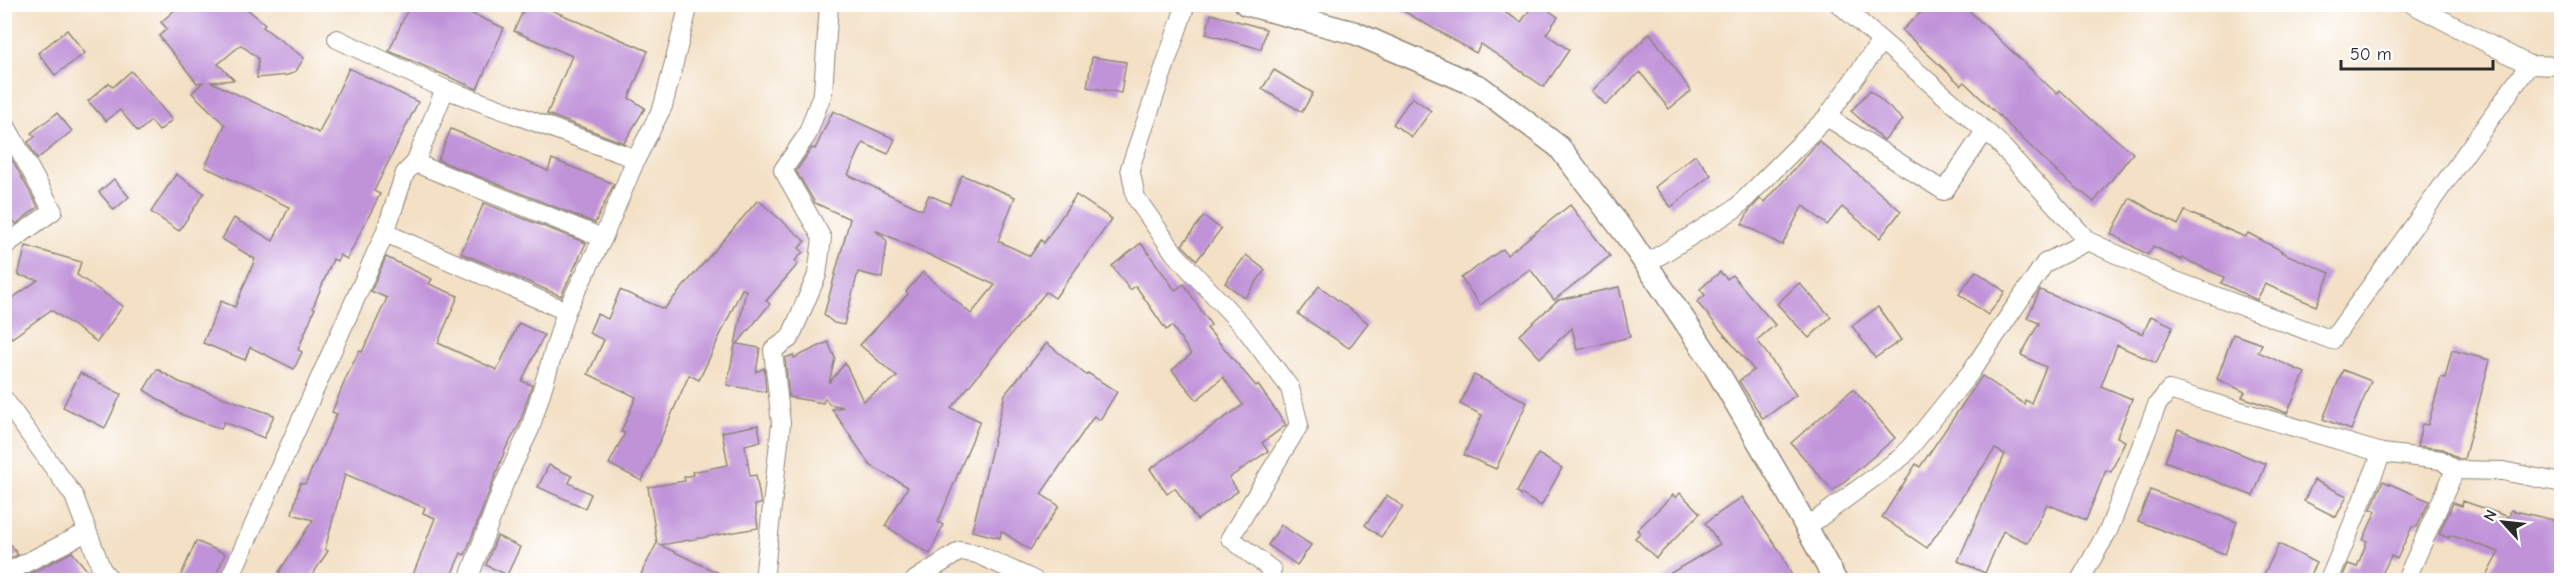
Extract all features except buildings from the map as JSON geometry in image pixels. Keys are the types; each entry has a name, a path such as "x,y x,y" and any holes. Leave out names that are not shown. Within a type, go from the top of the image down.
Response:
{"street":[{"path":"468,580 504,484 530,429 566,311 603,238 636,159 663,106 689,4"},
{"path":"764,580 781,424 773,350 790,338 817,275 822,238 783,170 807,135 824,92 829,4"},
{"path":"1186,4 1130,168 1136,198 1175,254 1244,327 1290,388 1299,425 1230,538 1272,570 1268,580"},
{"path":"1245,4 1355,33 1480,87 1559,147 1646,264 1709,357 1835,580"},
{"path":"1839,4 1985,131 2088,241 2168,278 2332,340 2529,65"},
{"path":"2412,4 2529,65 2562,66"},
{"path":"337,39 446,89 636,159"},
{"path":"1646,264 1736,208 1827,117 1881,41"},
{"path":"229,580 385,233 405,173 415,163 446,89"},
{"path":"1827,117 1944,191 1985,131"},
{"path":"4,122 53,211 4,246"},
{"path":"415,163 603,238"},
{"path":"385,233 566,311"},
{"path":"1807,527 1903,456 1970,373 2045,262 2088,241"},
{"path":"2080,580 2109,529 2157,405 2169,390 2382,453 2441,460 2455,470 2503,471 2562,483"},
{"path":"4,399 74,496 102,570 111,580"},
{"path":"2329,580 2382,453"},
{"path":"2406,580 2455,470"},
{"path":"4,574 87,532"},
{"path":"915,580 960,551 977,554 1034,580"}]}
